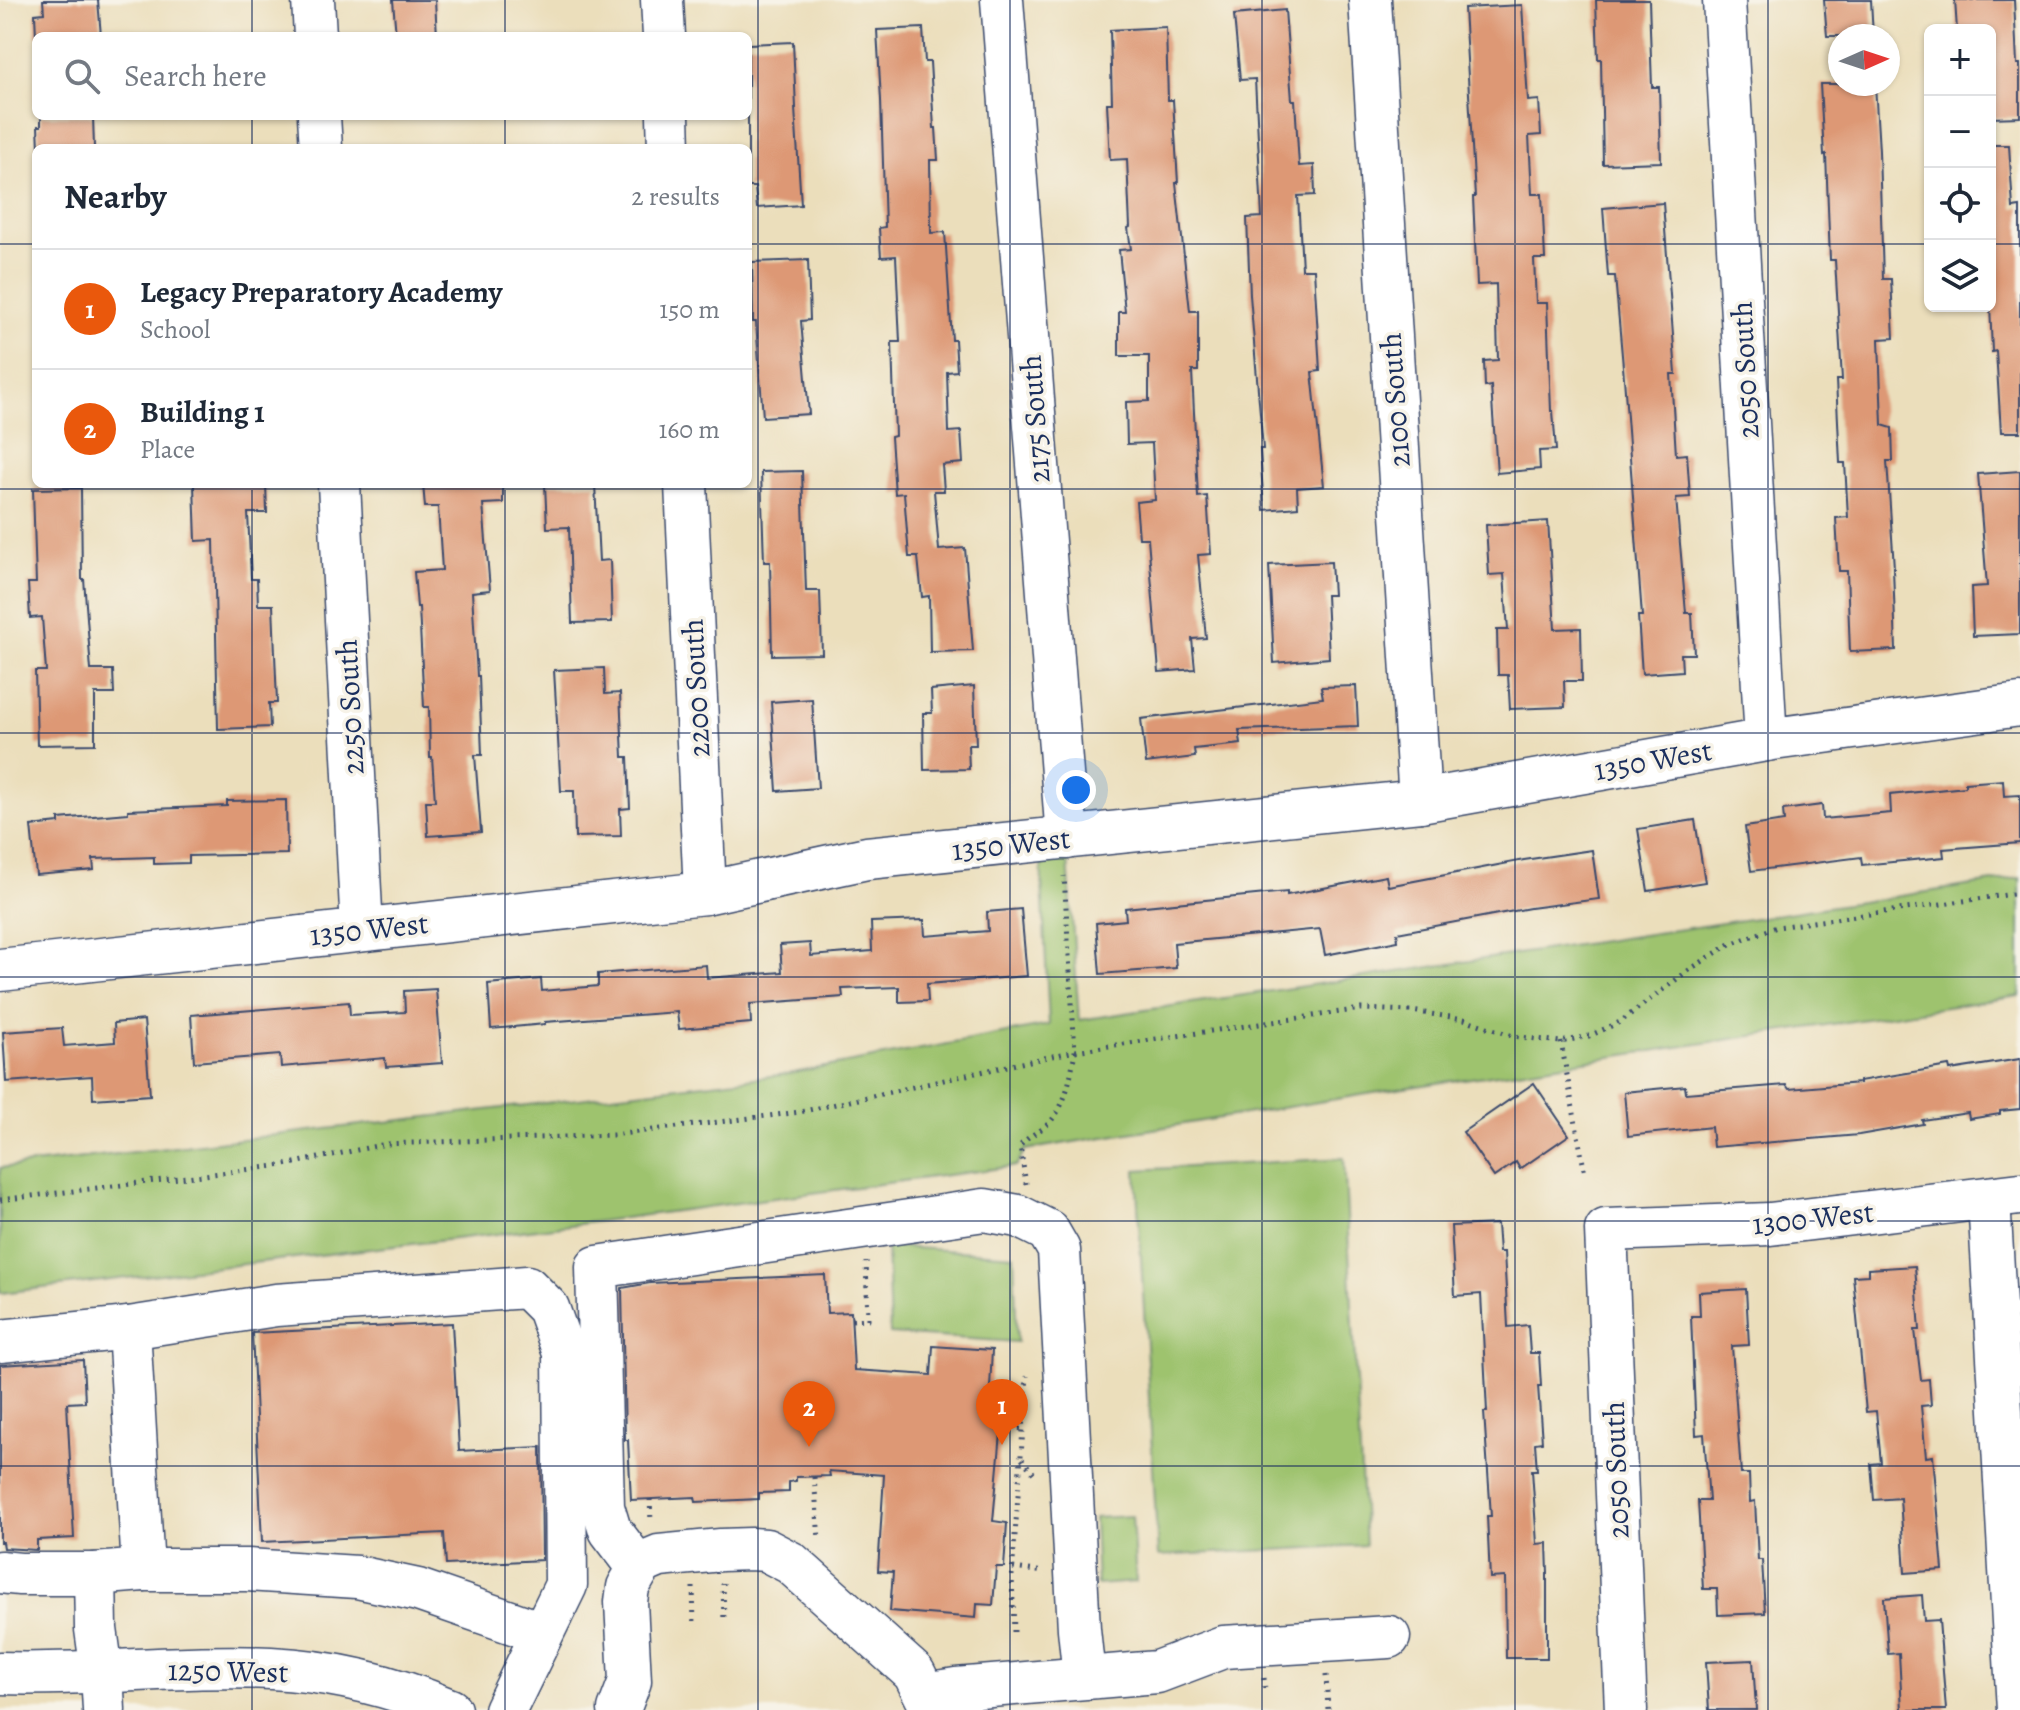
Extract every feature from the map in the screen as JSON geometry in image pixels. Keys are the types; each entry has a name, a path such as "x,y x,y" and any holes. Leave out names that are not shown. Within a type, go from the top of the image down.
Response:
{"street":[{"path":"313,0 315,32"},
{"path":"662,0 664,32"},
{"name":"2175 South","path":"1002,0 1066,857"},
{"name":"2100 South","path":"1370,0 1420,801"},
{"name":"2050 South","path":"1724,0 1766,740"},
{"path":"319,120 321,144"},
{"path":"668,120 669,144"},
{"name":"2250 South","path":"339,488 362,930"},
{"name":"2200 South","path":"686,488 705,893"},
{"name":"1350 West","path":"0,970 705,893 867,858 1066,857 1420,801 1766,740 2020,705"},
{"path":"2004,1197 2018,1710"},
{"name":"1300 West","path":"1606,1230 1770,1224 2004,1197"},
{"path":"645,1551 610,1530 603,1507 597,1267 984,1210 1018,1216 1048,1231 1059,1250 1084,1677"},
{"name":"2050 South","path":"1606,1230 1626,1710"},
{"path":"0,1341 129,1328 276,1305 527,1287 548,1308 564,1353 566,1585 505,1710"},
{"path":"129,1328 143,1570"},
{"path":"645,1551 645,1562 674,1554 766,1550 791,1563 914,1673 928,1702 956,1689 1157,1672 1223,1647 1389,1637"},
{"path":"625,1696 628,1587 645,1551"},
{"path":"0,1572 95,1574 143,1570 247,1570 357,1577 418,1590 542,1633"},
{"path":"95,1574 96,1629 103,1691"},
{"name":"1250 West","path":"0,1673 44,1674 103,1691 217,1667 273,1668 326,1674 375,1685 450,1710"}],"path":[{"path":"1027,1185 1020,1146 1059,1110 1075,1051 1066,857"},
{"path":"0,1200 285,1165 386,1144 613,1135 800,1112 1075,1051 1361,1009 1411,1011 1464,1019 1513,1036 1561,1042 1589,1036 1620,1022 1689,970 1730,944 1777,927 2020,893"},
{"path":"1561,1042 1585,1174"},
{"path":"852,1320 868,1319 866,1259"},
{"path":"1014,1632 1012,1575 1028,1374"},
{"path":"814,1477 820,1552"},
{"path":"645,1551 650,1499"},
{"path":"693,1578 694,1625"},
{"path":"723,1578 724,1623"},
{"path":"1325,1663 1328,1710"}],"green space":[{"path":"1068,859 1079,1020 2020,878 2020,996 1404,1088 1025,1150 1016,1166 571,1225 0,1293 0,1168 788,1074 1049,1025 1041,861"},
{"path":"1344,1158 1365,1545 1158,1556 1136,1170"},
{"path":"887,1246 1014,1255 1017,1342 890,1334"},
{"path":"1132,1516 1136,1582 1097,1585 1094,1518"}],"building":[{"path":"43,0 98,0 101,32 36,32 35,14 44,13"},
{"path":"393,0 435,0 437,32 396,32"},
{"path":"1596,0 1649,0 1652,87 1659,87 1661,162 1603,164 1601,59 1598,59"},
{"path":"1824,0 1871,0 1872,24 1828,24 1827,36"},
{"path":"1955,0 2014,0 2017,64 2020,64 2020,117 1996,118 1996,24 1957,24"},
{"path":"1522,5 1528,101 1539,100 1541,135 1529,136 1532,194 1542,194 1545,259 1534,259 1536,303 1547,303 1551,411 1556,450 1539,451 1540,469 1497,473 1491,386 1485,387 1484,361 1498,360 1496,284 1477,285 1464,8"},
{"path":"1285,10 1299,166 1314,165 1315,195 1298,196 1302,269 1314,269 1320,371 1312,372 1324,486 1297,488 1298,507 1264,510 1260,449 1263,449 1247,218 1262,217 1255,79 1240,80 1234,15"},
{"path":"1166,27 1168,100 1173,100 1176,183 1190,311 1198,311 1198,371 1192,371 1198,497 1207,496 1211,554 1198,555 1206,638 1192,639 1195,669 1159,672 1148,538 1139,538 1136,502 1155,500 1152,443 1127,444 1126,402 1149,401 1149,356 1119,356 1119,312 1125,312 1119,250 1131,249 1127,159 1110,160 1107,103 1112,103 1110,30"},
{"path":"923,28 925,62 930,62 938,160 930,160 931,233 945,232 957,371 947,372 949,432 961,431 963,463 942,465 944,491 934,491 939,550 965,548 973,651 930,652 929,596 922,597 918,557 909,557 904,493 895,494 891,437 895,436 892,342 900,342 896,256 881,257 879,228 885,227 877,30"},
{"path":"793,42 801,205 757,208 755,187 752,187 752,144 748,144 748,120 752,120 752,44"},
{"path":"1820,84 1828,84 1828,96 1876,96 1883,279 1891,279 1894,338 1879,339 1882,425 1892,428 1893,461 1887,461 1896,650 1850,652 1847,571 1839,571 1836,518 1848,517 1845,463 1840,463 1836,380 1842,380 1835,260 1830,260"},
{"path":"41,120 93,120 94,144 39,144 38,126 41,126"},
{"path":"1996,145 2009,145 2013,208 2020,207 2020,432 2001,432 1996,351 1992,352 1990,312 1996,312"},
{"path":"1663,203 1676,374 1671,374 1676,455 1687,454 1690,497 1676,498 1686,613 1692,613 1694,654 1681,654 1682,671 1642,674 1638,616 1642,616 1624,378 1615,276 1608,276 1603,208"},
{"path":"808,260 810,320 801,321 809,414 763,417 756,322 753,322 752,262"},
{"path":"802,471 806,591 820,591 822,654 772,655 770,562 764,562 761,472"},
{"path":"2020,471 2020,634 1973,636 1971,587 1987,586 1978,474"},
{"path":"81,488 82,579 91,670 113,670 114,694 95,694 95,744 37,745 35,671 46,671 42,617 30,618 28,583 36,583 33,489"},
{"path":"194,488 266,488 267,513 248,513 251,579 257,579 258,605 273,605 277,703 269,703 270,727 218,729 214,540 196,541"},
{"path":"423,488 503,488 503,503 483,504 490,590 472,592 482,755 475,755 481,832 428,836 426,801 435,801 429,707 424,707 419,607 414,572 442,570 438,507 425,507"},
{"path":"545,488 595,488 599,561 610,560 612,622 572,623 569,527 547,528"},
{"path":"1548,521 1555,629 1581,628 1582,681 1564,681 1565,707 1510,709 1508,675 1498,675 1497,630 1508,630 1504,574 1489,575 1486,525"},
{"path":"1331,562 1333,595 1326,595 1329,658 1274,663 1269,565"},
{"path":"604,668 605,694 620,693 623,757 628,757 630,808 620,809 621,836 575,837 574,791 561,791 554,670"},
{"path":"974,686 976,745 968,745 969,769 924,770 923,713 932,713 931,690"},
{"path":"1356,686 1358,726 1239,730 1241,744 1194,749 1195,757 1146,763 1141,719 1323,698 1321,687"},
{"path":"812,699 818,788 777,791 771,702"},
{"path":"2003,780 2004,796 2020,795 2020,843 1943,849 1944,857 1862,865 1861,857 1751,871 1745,827 1784,821 1783,810 1822,805 1823,819 1891,813 1890,795"},
{"path":"286,800 287,854 189,856 189,863 154,864 154,857 93,859 94,870 36,875 31,826 59,823 59,819 128,813 128,810 227,806 227,801"},
{"path":"1695,820 1705,882 1648,891 1638,829"},
{"path":"1592,850 1599,899 1530,908 1397,933 1398,941 1325,955 1320,929 1174,943 1176,968 1100,974 1096,923 1126,920 1125,908 1287,892 1287,895 1386,876 1388,886"},
{"path":"1021,909 1027,976 927,984 928,1001 899,1002 899,987 842,989 843,997 750,1004 751,1023 679,1029 677,1012 491,1029 488,984 541,979 542,991 598,986 598,974 706,965 707,978 782,972 780,945 810,943 811,956 872,951 871,922 924,920 925,936 988,931 987,912"},
{"path":"436,989 442,1063 386,1067 385,1058 281,1067 280,1055 194,1062 191,1015 349,1002 350,1015 405,1012 404,991"},
{"path":"144,1020 150,1095 93,1099 92,1076 6,1082 3,1032 62,1028 64,1046 115,1042 114,1023"},
{"path":"2020,1059 2020,1109 2000,1111 2000,1114 1969,1119 1968,1113 1859,1135 1713,1147 1711,1127 1628,1136 1624,1092 1685,1086 1686,1093 1786,1085 1789,1089 1859,1083 1949,1066 1950,1070"},
{"path":"1534,1083 1569,1135 1520,1169 1516,1162 1494,1177 1463,1132"},
{"path":"1497,1224 1499,1252 1504,1252 1508,1327 1528,1325 1530,1353 1539,1353 1542,1442 1535,1443 1537,1470 1532,1470 1537,1544 1547,1543 1547,1658 1506,1658 1505,1577 1490,1578 1487,1516 1491,1516 1481,1294 1455,1296 1451,1226"},
{"path":"1915,1266 1920,1330 1915,1330 1921,1380 1929,1379 1931,1405 1921,1406 1926,1457 1933,1456 1943,1570 1905,1573 1900,1498 1874,1500 1871,1464 1881,1463 1876,1411 1866,1412 1853,1276 1868,1275 1868,1269"},
{"path":"825,1275 827,1313 851,1312 854,1370 931,1375 933,1346 992,1350 990,1388 1005,1389 993,1521 1007,1523 1004,1567 996,1567 993,1605 977,1604 976,1618 890,1611 893,1572 878,1571 884,1475 829,1471 830,1476 796,1477 796,1481 789,1482 789,1492 759,1493 759,1499 696,1502 695,1497 631,1500 628,1440 625,1440 622,1288 650,1283"},
{"path":"1746,1289 1749,1345 1732,1346 1741,1474 1749,1474 1750,1502 1755,1501 1765,1613 1718,1615 1717,1589 1703,1589 1698,1501 1709,1501 1704,1434 1696,1435 1691,1316 1700,1316 1699,1292"},
{"path":"452,1323 459,1451 541,1447 542,1560 446,1565 444,1533 262,1542 252,1333"},
{"path":"83,1360 85,1402 67,1403 74,1538 37,1540 37,1550 3,1548 0,1542 0,1365"},
{"path":"1922,1595 1924,1621 1939,1620 1946,1710 1902,1710 1899,1653 1888,1654 1884,1598"},
{"path":"1753,1660 1756,1710 1709,1710 1706,1662"}],"place":[{"name":"Legacy Preparatory Academy","path":"1002,1445"},
{"name":"Building 1","path":"809,1447"}]}
